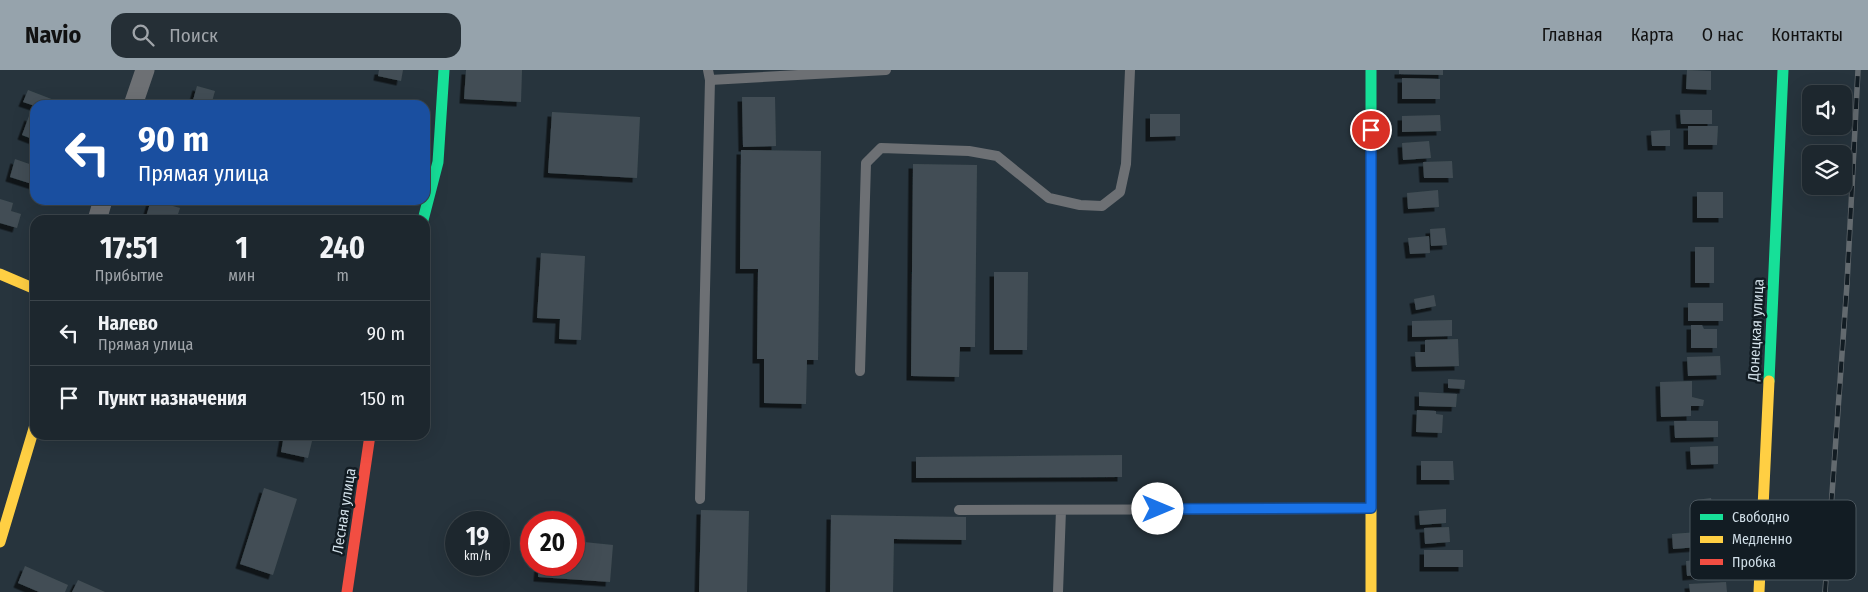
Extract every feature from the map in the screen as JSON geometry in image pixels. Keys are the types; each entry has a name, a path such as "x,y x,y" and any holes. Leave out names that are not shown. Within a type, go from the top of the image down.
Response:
{"street":[{"path":"135,100 145,70"},
{"path":"430,193 438,162 444,70"},
{"path":"1371,70 1371,592"},
{"name":"Донецкая улица","path":"1763,500 1783,70"},
{"path":"0,274 30,287"},
{"path":"0,542 31,440"},
{"name":"Лесная улица","path":"346,592 369,440"}],"lane":[{"path":"700,499 709,75 886,70"},
{"path":"860,371 866,163 881,148 969,151 997,156 1049,198 1080,205 1102,206 1120,192 1126,164 1130,70"},
{"path":"959,510 1371,508"},
{"path":"1058,592 1061,510"}],"building":[{"path":"379,70 403,70 401,81 378,76"},
{"path":"466,70 522,70 521,102 464,99"},
{"path":"1399,70 1443,70 1443,75 1399,74"},
{"path":"1687,70 1711,71 1711,90 1686,89"},
{"path":"1402,78 1440,79 1440,99 1402,99"},
{"path":"197,86 215,91 212,100 193,100"},
{"path":"28,90 54,100 30,100 30,104 23,102"},
{"path":"742,97 775,97 776,146 743,147"},
{"path":"1680,110 1712,110 1712,124 1681,124"},
{"path":"552,112 640,117 637,178 548,173"},
{"path":"1150,114 1180,114 1180,136 1150,137"},
{"path":"1440,115 1441,131 1402,132 1402,116"},
{"path":"29,116 30,138 22,135"},
{"path":"1688,126 1718,126 1717,145 1688,145"},
{"path":"1670,130 1670,146 1652,146 1651,131"},
{"path":"1429,141 1431,158 1403,160 1402,143"},
{"path":"741,150 821,151 818,360 807,360 806,404 764,403 764,359 757,359 758,269 740,269"},
{"path":"15,159 30,164 30,183 10,177"},
{"path":"1452,161 1453,178 1424,178 1423,162"},
{"path":"913,164 977,165 975,347 960,347 959,377 911,376"},
{"path":"1438,190 1439,207 1408,209 1407,193"},
{"path":"1697,192 1723,192 1723,218 1697,218"},
{"path":"0,199 13,203 11,211 21,214 17,228 0,223"},
{"path":"150,205 169,205 180,208 178,215 146,215"},
{"path":"1445,228 1447,245 1431,246 1430,229"},
{"path":"1429,236 1430,253 1410,254 1408,238"},
{"path":"1695,247 1714,247 1714,283 1695,283"},
{"path":"541,253 585,256 581,340 559,339 560,319 537,318"},
{"path":"994,272 1028,272 1027,350 994,350"},
{"path":"1434,295 1436,306 1416,310 1414,299"},
{"path":"1688,303 1723,303 1723,321 1688,321"},
{"path":"1452,320 1452,336 1412,337 1412,321"},
{"path":"1691,325 1702,325 1704,329 1717,329 1717,348 1691,348"},
{"path":"1458,339 1459,366 1416,367 1415,352 1425,352 1425,340"},
{"path":"1720,356 1721,375 1688,376 1687,357"},
{"path":"1448,379 1465,380 1464,389 1448,388"},
{"path":"1692,381 1692,397 1704,400 1703,406 1691,406 1691,416 1661,417 1660,382"},
{"path":"1419,392 1457,394 1456,407 1419,406"},
{"path":"1417,410 1436,411 1436,414 1443,415 1442,433 1416,432"},
{"path":"1674,421 1718,421 1718,437 1675,438"},
{"path":"283,440 312,441 308,458 281,452"},
{"path":"1718,446 1718,464 1691,465 1690,447"},
{"path":"1122,455 1122,477 916,478 916,457"},
{"path":"1421,461 1453,461 1454,480 1421,480"},
{"path":"264,488 297,499 273,575 240,564"},
{"path":"1446,509 1446,523 1420,525 1419,511"},
{"path":"701,510 749,511 747,592 699,592"},
{"path":"831,515 966,517 966,540 894,539 893,592 830,592"},
{"path":"1449,527 1450,542 1425,544 1424,528"},
{"path":"1690,533 1690,548 1673,549 1672,534"},
{"path":"585,542 613,545 610,582 538,577 585,576"},
{"path":"1424,550 1463,550 1463,567 1424,567"},
{"path":"1686,561 1690,561 1690,576 1687,576"},
{"path":"25,566 68,585 65,592 39,592 18,583"},
{"path":"78,580 105,592 72,592"},
{"path":"1726,582 1727,592 1690,592 1689,584"}],"railway":[{"path":"1832,500 1847,284 1858,70"},
{"path":"1825,592 1826,580"}],"traffic: fast":[{"path":"430,193 438,162 444,70"},
{"path":"1371,70 1371,342"},
{"path":"1769,381 1783,70"},
{"path":"424,215 427,205"}],"traffic: slow":[{"path":"0,274 30,287"},
{"path":"1371,342 1371,592"},
{"path":"1763,500 1769,381"},
{"path":"0,542 31,440"},
{"path":"1759,592 1760,580"}],"traffic: jam":[{"path":"347,592 369,440"}],"route":[{"path":"1158,509 1371,508 1371,130"}]}
